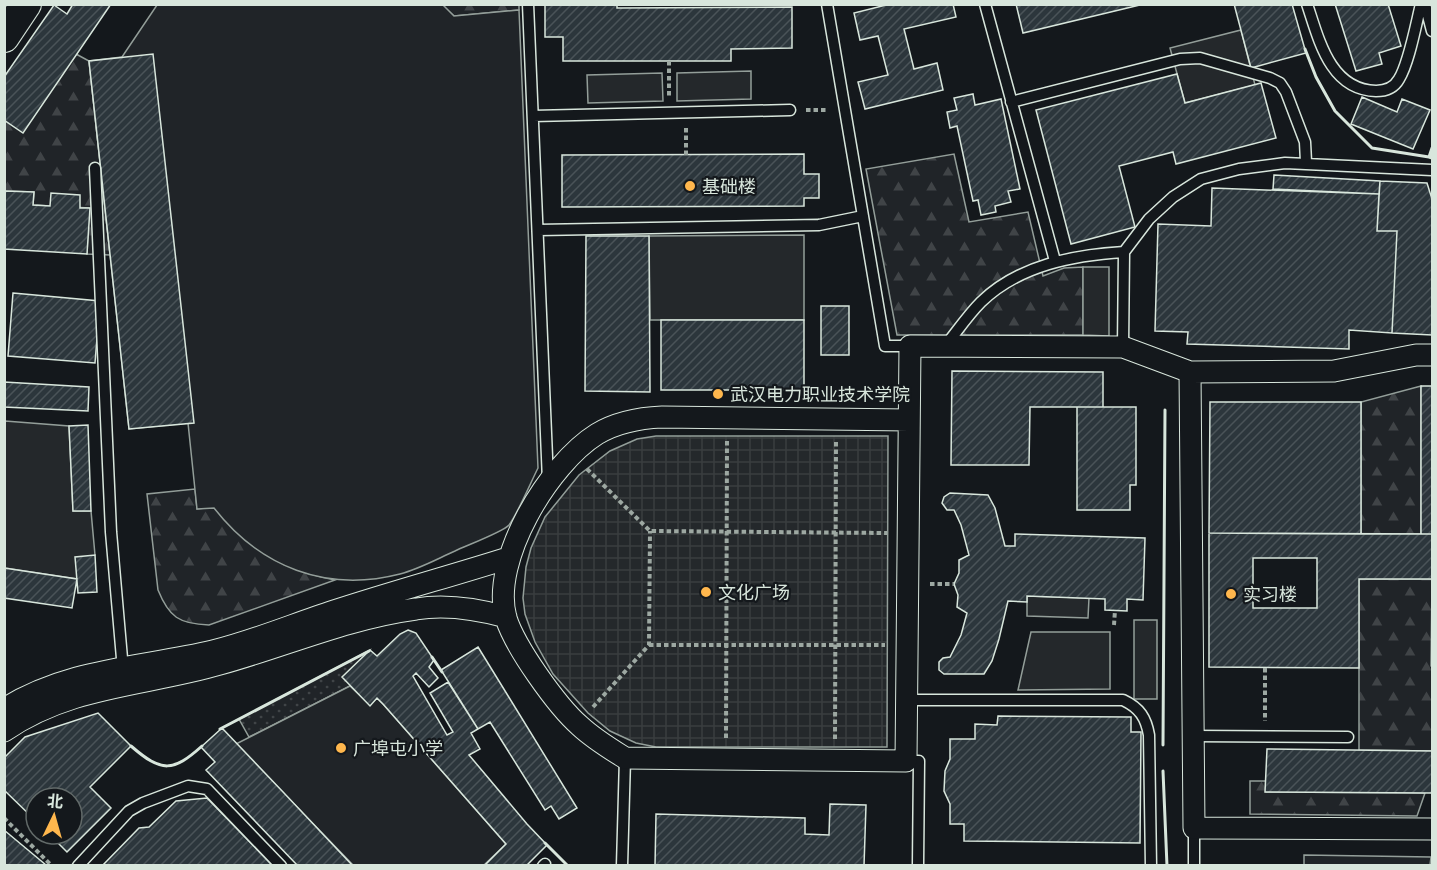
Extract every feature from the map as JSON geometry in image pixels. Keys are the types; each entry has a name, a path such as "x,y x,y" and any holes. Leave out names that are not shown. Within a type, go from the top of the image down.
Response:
{"street":[{"path":"4,37 26,4"},
{"path":"909,420 662,417 625,422 596,434 573,453 548,482 508,558 505,574 506,617 514,636 536,671 578,725 598,742 624,758 906,761 910,346 1123,347 1190,372 1334,371 1416,355 1432,355"},
{"path":"1190,372 1194,828 1432,829"},
{"path":"4,730 42,708 123,675 215,651 338,610 508,558"},
{"path":"4,709 31,693 68,679 219,664 354,621 417,608 478,610 506,617"}],"lane":[{"path":"528,4 548,482"},
{"path":"827,4 885,346 910,346"},
{"path":"985,4 1054,261"},
{"path":"1307,4 1326,57 1336,72 1352,86 1376,91 1386,90 1399,80 1423,4"},
{"path":"1423,4 1432,31"},
{"path":"1011,102 1180,59 1200,58 1280,83 1286,92 1305,142 1306,162"},
{"path":"533,116 790,110"},
{"path":"1123,347 1124,252 1161,207 1186,187 1202,179 1262,165 1306,162 1432,170"},
{"path":"95,168 111,532 123,675"},
{"path":"538,230 819,225 863,216"},
{"path":"946,345 990,294 1012,279 1054,261 1124,252"},
{"path":"907,700 1123,700 1136,707 1144,717 1149,735 1151,866"},
{"path":"1193,736 1348,736"},
{"path":"622,866 624,758"},
{"path":"906,761 919,761 918,866"},
{"path":"78,866 129,811 143,803 188,786 207,789 281,866"},
{"path":"1194,828 1194,866"}],"path":[{"path":"669,61 669,113"},
{"path":"790,110 845,109"},
{"path":"686,112 686,154"},
{"path":"726,759 727,417"},
{"path":"835,419 835,760"},
{"path":"573,453 650,531 908,533"},
{"path":"578,725 649,645 650,531"},
{"path":"1114,625 1115,610"},
{"path":"649,645 908,645"},
{"path":"1264,668 1266,736"},
{"path":"4,818 52,866"}],"green space":[{"path":"442,4 454,16 519,10 538,468 513,520 499,531 421,567 400,574 373,579 346,580 321,577 296,570 252,546 232,529 214,508 197,509 188,423 129,429 89,61 122,57 157,5"},
{"path":"442,5 519,5 519,10 454,16"},
{"path":"76,54 89,61 110,255 87,254 89,208 33,205 34,192 5,191 5,120"},
{"path":"954,154 969,222 1028,212 1043,276 1064,268 1083,267 1083,335 897,335 866,169"},
{"path":"1421,386 1421,534 1361,534 1361,402"},
{"path":"195,489 197,509 214,507 239,534 267,555 299,570 335,580 209,625 190,623 176,617 166,607 158,590 147,494"},
{"path":"1359,579 1432,579 1432,751 1359,750"},
{"path":"370,650 350,686 249,737 239,719"},
{"path":"350,686 370,705 377,698 383,704 506,844 484,865 353,865 236,744"},
{"path":"1250,781 1266,781 1266,792 1425,793 1417,816 1250,814"},
{"path":"1304,855 1431,857 1430,865 1304,865"}],"shaded area":[{"path":"1241,30 1255,85 1185,103 1170,48"},
{"path":"751,71 751,99 677,101 677,73"},
{"path":"662,73 663,101 588,103 587,75"},
{"path":"804,235 804,320 650,320 649,236"},
{"path":"1083,267 1109,267 1109,336 1083,335"},
{"path":"5,421 69,426 73,511 91,511 95,555 77,579 5,568"},
{"name":"文化广场","path":"656,436 888,436 887,747 656,747 636,743 610,731 588,713 553,674 535,642 525,614 523,598 526,567 531,548 545,517 579,475 610,451 637,439"},
{"path":"1027,596 1089,598 1088,618 1027,616"},
{"path":"1134,620 1157,620 1157,699 1134,699"},
{"path":"1031,632 1110,632 1110,689 1018,690"}],"building":[{"path":"73,4 111,4 23,133 4,120 4,77 54,5 67,14"},
{"path":"545,4 617,4 617,8 792,7 792,48 731,49 731,61 563,61 563,37 545,37"},
{"path":"890,4 953,4 956,17 904,29 914,69 937,63 943,90 865,109 858,82 888,75 878,36 860,40 854,13"},
{"path":"1016,4 1144,4 1023,33"},
{"path":"1234,4 1292,4 1306,53 1251,68"},
{"path":"1335,4 1388,4 1401,46 1379,53 1382,64 1356,71"},
{"path":"153,54 194,423 129,429 89,61"},
{"path":"1177,74 1185,103 1261,83 1276,138 1176,164 1173,152 1119,166 1135,227 1071,244 1036,110"},
{"path":"973,94 975,105 1001,99 1020,189 1008,191 1011,202 995,206 996,212 981,215 978,200 973,201 957,126 950,128 947,112 957,110 954,98"},
{"path":"1362,97 1397,112 1402,99 1430,110 1413,149 1351,124"},
{"name":"基础楼","path":"804,154 804,174 819,174 819,198 804,198 804,206 562,207 562,155"},
{"path":"1274,175 1380,181 1379,194 1273,189"},
{"path":"1380,181 1427,183 1432,199 1432,335 1392,333 1397,231 1377,231"},
{"path":"1212,188 1379,194 1377,231 1397,231 1392,333 1349,330 1349,349 1187,344 1188,332 1155,331 1158,224 1211,226"},
{"path":"5,191 34,192 33,205 50,206 51,193 80,195 80,208 90,208 87,254 4,249"},
{"path":"586,236 649,236 650,392 585,391"},
{"path":"13,293 100,301 95,363 8,356"},
{"path":"821,306 849,306 849,355 821,355"},
{"path":"661,320 804,320 804,390 661,390"},
{"path":"952,371 1103,372 1103,407 1030,407 1029,465 951,465"},
{"path":"4,382 89,387 88,411 4,407"},
{"path":"1421,386 1432,386 1432,534 1421,534"},
{"path":"1210,402 1361,402 1361,534 1209,533"},
{"path":"1077,407 1136,407 1136,485 1130,485 1130,510 1077,510"},
{"path":"88,425 91,511 73,511 69,426"},
{"path":"950,493 988,495 995,508 1005,546 1015,546 1015,534 1145,538 1143,600 1127,599 1127,611 1105,610 1105,599 1027,596 1027,602 1008,601 992,661 984,674 944,674 939,670 939,662 943,658 950,657 961,635 967,613 957,607 958,595 954,584 959,573 959,560 969,555 961,525 954,510 947,510 942,503 944,497"},
{"name":"实习楼","path":"1209,533 1432,534 1432,579 1359,579 1359,668 1209,667","holes":["1253,558 1317,558 1317,608 1253,608"]},
{"path":"95,555 97,592 78,593 75,557"},
{"path":"4,568 77,579 72,608 4,598"},
{"path":"408,630 416,633 434,660 429,667 438,678 429,687 416,673 413,676 447,735 453,732 430,693 448,682 478,729 471,733 480,749 469,755 547,845 526,866 484,866 506,844 383,704 377,698 370,706 342,677 370,650 377,656 400,634"},
{"path":"478,647 577,808 559,819 551,806 545,810 490,722 478,729 441,670"},
{"path":"98,713 131,746 90,787 111,808 84,835 84,786 24,786 24,809 4,790 4,758 25,737"},
{"path":"998,716 1131,717 1131,732 1141,732 1140,843 964,841 964,824 950,824 950,804 944,791 945,771 950,759 950,739 975,739 975,724 997,725"},
{"path":"222,728 353,866 298,866 206,770 215,762 201,747"},
{"path":"1267,749 1432,751 1432,793 1265,792"},
{"path":"207,798 273,866 102,866 139,828 149,827 176,801"},
{"path":"830,804 866,805 864,866 655,866 656,814 805,818 805,834 829,835"},
{"path":"4,830 46,865 4,866"},
{"path":"61,846 73,846 67,852"}],"wall":[{"path":"1305,49 1316,77 1335,111 1372,148 1429,157"},
{"path":"1432,148 1429,157 1432,158"},
{"path":"1163,745 1165,410"},
{"path":"220,729 369,651"},
{"path":"432,657 442,672"},
{"path":"131,746 151,761 167,766 183,761 202,746"},
{"path":"1163,771 1167,866"},
{"path":"545,843 568,866"}],"place":[{"name":"基础楼","path":"690,186"},
{"name":"武汉电力职业技术学院","path":"718,394"},
{"name":"文化广场","path":"706,592"},
{"name":"实习楼","path":"1231,594"},
{"name":"广埠屯小学","path":"341,748"}]}
